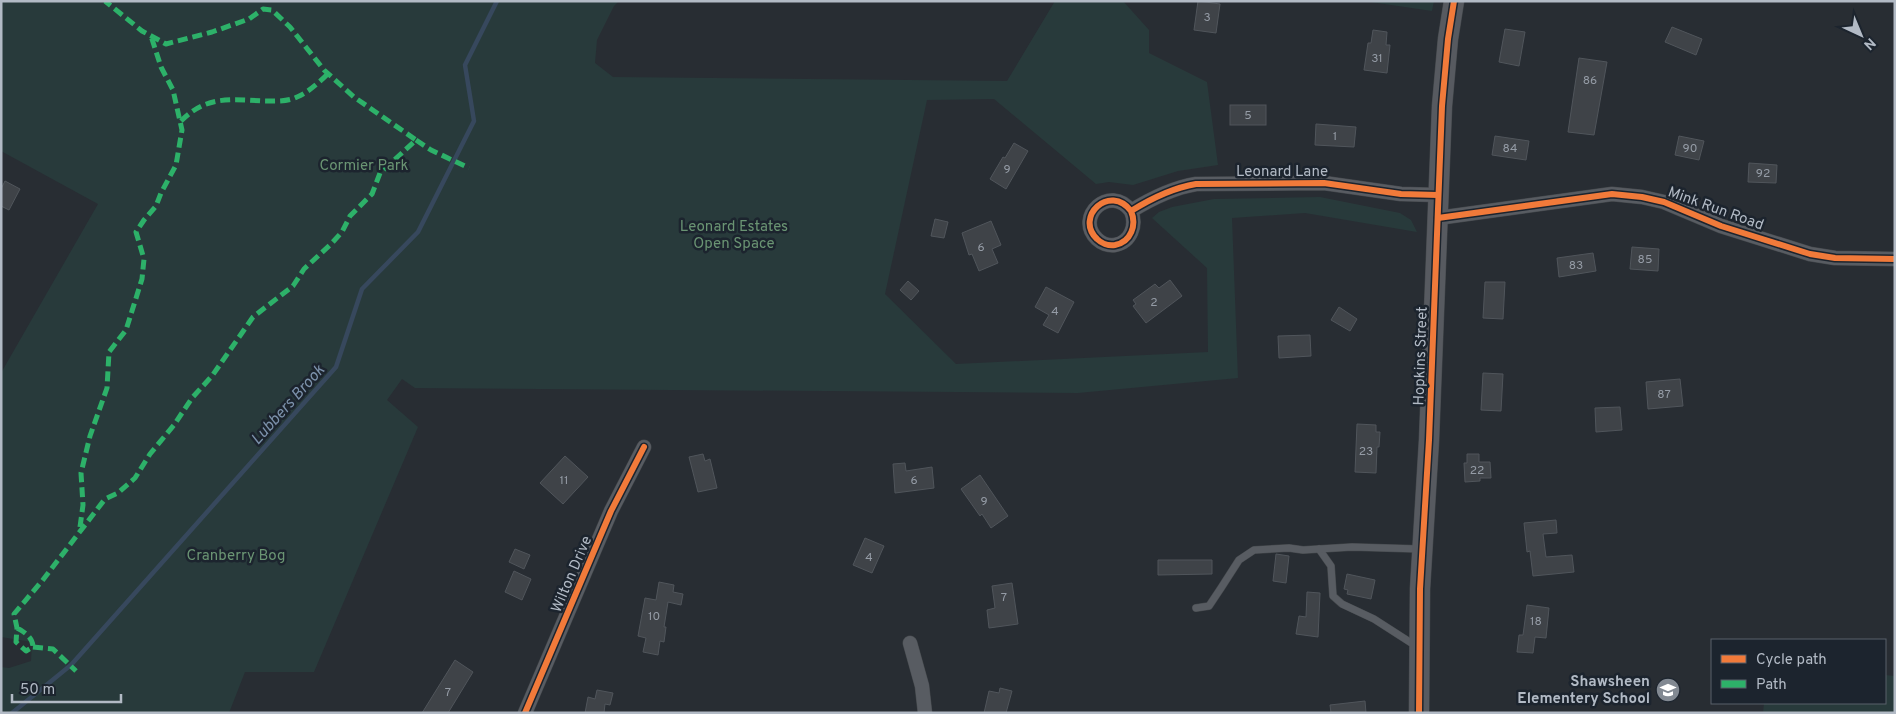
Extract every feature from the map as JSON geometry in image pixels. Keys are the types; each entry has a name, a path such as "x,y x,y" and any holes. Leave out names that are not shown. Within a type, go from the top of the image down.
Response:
{"street":[{"name":"Hopkins Street","path":"1419,713 1419,648 1438,195 1444,76 1454,1"},
{"name":"Leonard Lane","path":"1131,211 1170,190 1189,185 1211,183 1324,183 1401,194 1438,195"},
{"name":"Mink Run Road","path":"1438,218 1612,194 1627,195 1664,202 1721,226 1810,254 1835,258 1895,259"},
{"name":"Wilton Drive","path":"525,713 611,511 644,447"},
{"path":"910,643 922,686 925,713"}],"lane":[{"path":"1196,608 1209,606 1238,560 1254,550 1352,547 1423,549"},
{"path":"1319,549 1331,566 1334,596 1342,604 1374,619 1419,648"}],"green space":[{"path":"1,1 619,1 614,6 597,40 595,63 613,77 1007,81 1055,1 1123,1 1149,30 1149,53 1207,82 1218,165 1178,171 1133,185 1109,182 1096,184 994,99 927,100 885,294 956,364 1208,352 1207,268 1152,218 1159,212 1172,207 1214,199 1320,197 1400,213 1411,220 1417,232 1305,213 1232,218 1238,378 1078,393 415,388 402,379 387,400 418,427 314,672 245,672 229,713 1,713 1,667 9,668 31,661 32,642 1,637 1,373 98,204 1,151"},
{"path":"1364,1 1434,1 1432,11"},
{"path":"1886,675 1895,676 1895,713 1763,713 1764,704 1886,704"}],"building":[{"path":"1198,1 1220,4 1216,33 1194,30"},
{"path":"1672,27 1702,39 1696,55 1665,42"},
{"path":"1505,29 1525,32 1519,66 1499,62"},
{"path":"1373,30 1387,32 1386,45 1390,45 1387,73 1364,70 1368,43 1371,43"},
{"path":"1579,58 1607,62 1594,135 1568,132"},
{"path":"1230,105 1266,105 1266,125 1230,125"},
{"path":"1316,124 1356,127 1354,147 1315,145"},
{"path":"1495,136 1529,141 1526,160 1492,155"},
{"path":"1679,136 1704,141 1699,160 1675,155"},
{"path":"1014,143 1028,151 1006,189 990,179"},
{"path":"1749,163 1777,165 1776,183 1748,182"},
{"path":"5,181 20,189 9,210 1,206 1,189"},
{"path":"935,219 948,222 944,238 931,236"},
{"path":"991,221 1001,245 992,249 998,263 979,271 972,254 969,255 962,233"},
{"path":"1632,247 1659,249 1658,271 1630,269"},
{"path":"1593,253 1596,271 1559,277 1557,258"},
{"path":"1170,280 1182,296 1146,323 1133,306 1136,304 1133,300 1155,284 1159,288"},
{"path":"908,281 919,291 911,300 900,290"},
{"path":"1485,282 1505,282 1503,319 1483,318"},
{"path":"1046,287 1074,302 1058,333 1043,325 1049,315 1035,307"},
{"path":"1339,307 1357,319 1350,331 1331,320"},
{"path":"1310,335 1311,356 1279,358 1278,336"},
{"path":"1483,373 1503,374 1501,411 1481,410"},
{"path":"1680,379 1683,406 1648,409 1646,382"},
{"path":"1620,407 1622,430 1596,432 1595,408"},
{"path":"1357,424 1376,425 1376,432 1380,432 1379,447 1377,447 1376,473 1355,472"},
{"path":"703,454 705,461 710,459 717,488 698,492 689,457"},
{"path":"1467,454 1479,454 1479,462 1490,462 1491,478 1480,478 1480,481 1465,482 1464,463 1467,463"},
{"path":"565,456 588,477 563,504 540,483"},
{"path":"905,463 906,471 932,467 934,488 895,493 893,464"},
{"path":"980,475 1008,516 991,528 961,489"},
{"path":"1556,520 1557,533 1543,534 1546,557 1572,555 1574,572 1533,576 1530,551 1527,552 1524,523"},
{"path":"865,538 884,546 872,573 853,565"},
{"path":"515,549 530,555 524,569 509,562"},
{"path":"1276,554 1289,556 1286,583 1273,581"},
{"path":"1158,560 1212,560 1212,574 1158,575"},
{"path":"514,571 531,579 522,600 505,592"},
{"path":"1347,574 1375,580 1371,599 1347,594 1348,590 1344,589"},
{"path":"659,582 674,585 673,592 683,594 681,605 668,602 664,642 660,641 658,655 643,652 646,638 638,636 645,598 656,600"},
{"path":"1012,583 1018,624 989,628 987,610 995,608 992,586"},
{"path":"1307,592 1320,593 1318,637 1296,634 1299,616 1306,617"},
{"path":"1527,605 1549,608 1546,638 1535,637 1533,653 1517,652 1519,635 1523,635"},
{"path":"455,660 473,672 448,713 422,713"},
{"path":"1000,688 1012,691 1006,713 984,713 989,691 999,693"},
{"path":"597,690 613,693 610,705 605,704 604,713 585,713 588,697 595,699"},
{"path":"1365,701 1366,713 1331,713 1330,705"}],"waterway":[{"name":"Lubbers Brook","path":"12,713 71,665 336,367 362,289 418,232 474,121 465,65 497,1"}],"marked path":[{"path":"17,628 28,636 32,641 33,647 26,651 16,642 17,628 14,614 105,499 118,493 135,478 150,454 174,425 192,398 212,376 253,317 293,286 304,269 342,232 350,216 372,194 380,173 416,140 354,97 324,70 290,27 272,10 263,9 249,19 212,32 166,44 142,31 105,1"},
{"path":"80,527 83,505 81,473 90,436 107,388 109,352 126,330 142,279 144,259 136,232 156,206 176,165 182,130 173,90 161,67 151,36"},
{"path":"181,121 200,107 219,101 276,101 293,99 310,90 328,74"},
{"path":"416,140 431,150 469,168"},
{"path":"33,647 53,649 76,671"}],"cycle path":[{"path":"1419,713 1420,589 1429,440 1442,106 1448,39 1454,1"},
{"path":"1131,211 1123,203 1114,200 1105,202 1092,213 1090,221 1091,230 1097,239 1107,245 1121,243 1129,237 1133,227 1131,211 1162,194 1196,184 1324,183 1401,194 1438,195"},
{"path":"1438,218 1612,194 1642,197 1664,202 1721,226 1810,254 1835,258 1895,259"},
{"path":"525,713 611,511 644,447"}],"place":[{"name":"Shawsheen Elementery School","path":"1668,690"}],"park label":[{"name":"Cormier Park","path":"364,165"},
{"name":"Leonard Estates Open Space","path":"734,234"},
{"name":"Cranberry Bog","path":"236,555"}]}
